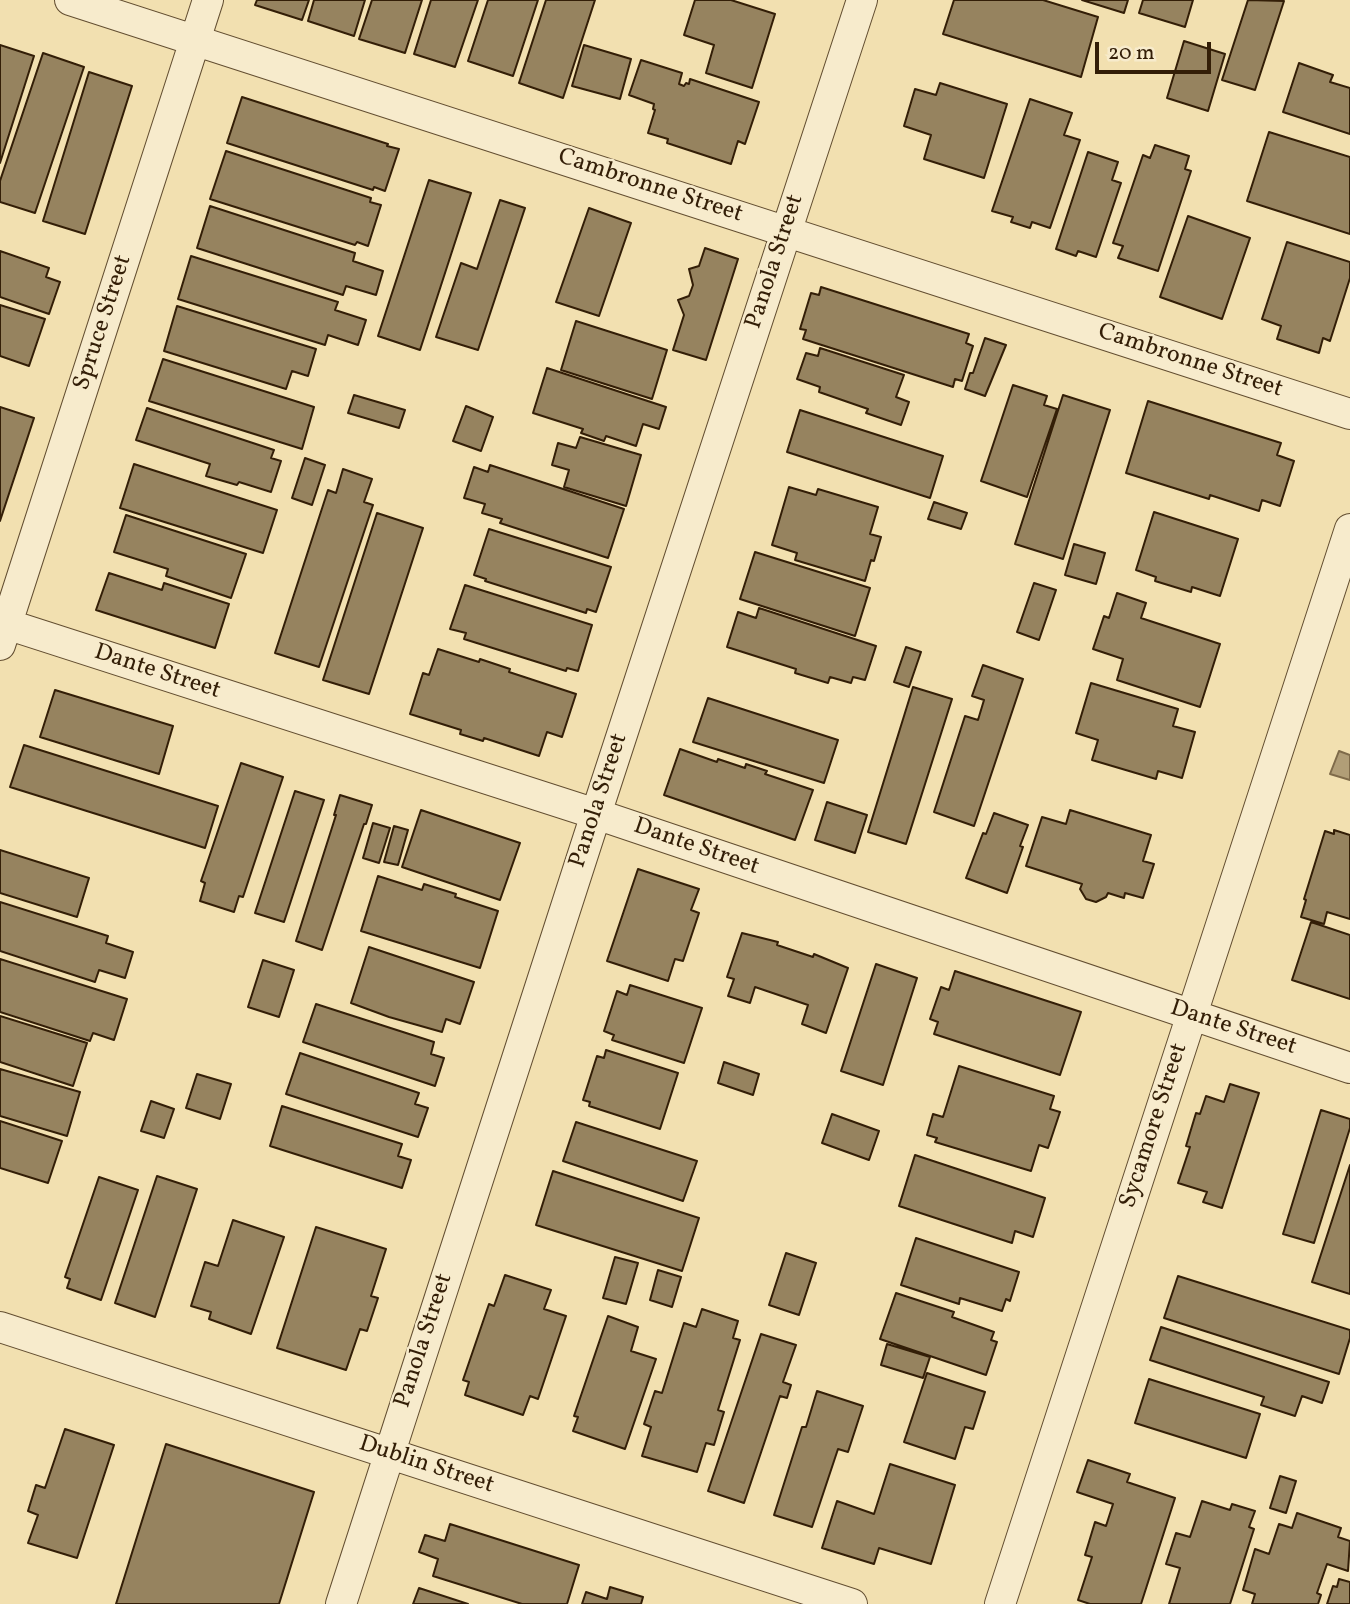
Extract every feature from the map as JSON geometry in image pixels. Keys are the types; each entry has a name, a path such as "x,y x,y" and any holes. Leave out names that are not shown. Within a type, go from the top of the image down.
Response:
{"street":[{"name":"Cambronne Street","path":"70,0 1350,414"},
{"name":"Spruce Street","path":"2,631 208,0"},
{"name":"Panola Street","path":"341,1604 862,0"},
{"name":"Sycamore Street","path":"1000,1604 1350,529"},
{"name":"Dante Street","path":"2,631 596,814 1350,1068"},
{"name":"Dublin Street","path":"0,1327 852,1604"}],"shaded area":[{"path":"1339,751 1350,755 1350,780 1330,774"}],"building":[{"path":"257,0 309,0 302,20 255,5"},
{"path":"314,0 365,0 354,36 308,21"},
{"path":"372,0 422,0 405,53 359,39"},
{"path":"431,0 478,0 455,67 414,54"},
{"path":"488,0 538,0 513,76 468,61"},
{"path":"546,0 595,0 563,98 519,83"},
{"path":"695,0 731,0 775,14 752,88 706,73 714,45 684,35"},
{"path":"954,0 1043,0 1098,17 1081,77 943,34"},
{"path":"1082,0 1128,0 1124,13"},
{"path":"1143,0 1193,0 1185,27 1139,13"},
{"path":"1248,0 1284,1 1255,90 1222,80"},
{"path":"1184,41 1225,54 1208,111 1167,98"},
{"path":"0,45 34,56 0,163"},
{"path":"584,45 631,59 620,99 572,86"},
{"path":"43,53 84,67 35,213 0,202 0,181"},
{"path":"641,60 682,73 679,84 684,86 689,84 690,79 759,102 745,144 738,141 731,164 667,143 668,139 648,133 655,110 654,104 629,95"},
{"path":"1299,63 1333,75 1330,82 1350,88 1350,134 1283,112"},
{"path":"89,72 132,86 85,234 43,221"},
{"path":"940,83 1007,104 984,178 924,159 931,135 904,126 915,89 936,95"},
{"path":"242,97 399,149 385,191 374,187 373,190 227,143"},
{"path":"1030,99 1072,113 1064,135 1080,140 1050,228 1032,222 1030,228 1011,222 1013,217 992,211"},
{"path":"1269,132 1350,157 1350,234 1247,201"},
{"path":"1155,145 1189,156 1185,169 1191,171 1158,271 1118,258 1123,246 1113,243 1143,155 1150,158"},
{"path":"226,151 371,198 370,202 381,205 368,246 357,242 355,245 210,199"},
{"path":"1088,152 1118,162 1112,180 1121,183 1096,257 1078,251 1076,256 1056,249"},
{"path":"429,180 471,193 420,350 378,336"},
{"path":"500,200 525,208 478,350 436,337 461,263 477,269"},
{"path":"210,206 355,253 353,261 383,271 376,295 346,286 343,295 197,248"},
{"path":"589,208 631,223 599,316 556,302"},
{"path":"1188,216 1250,238 1222,319 1160,297"},
{"path":"1287,242 1350,262 1350,278 1330,341 1323,338 1319,353 1277,339 1281,326 1262,319"},
{"path":"705,248 738,259 706,360 673,350 684,315 678,300 689,296 693,285 689,269 699,266"},
{"path":"0,251 49,268 46,277 60,282 49,314 0,297"},
{"path":"191,256 338,302 335,310 366,320 358,345 328,335 325,345 178,299"},
{"path":"821,287 969,334 966,343 973,346 962,381 955,379 953,387 803,339 806,330 800,329 811,293 819,295"},
{"path":"0,305 45,319 29,366 0,356"},
{"path":"177,306 316,349 308,376 292,371 286,389 164,351"},
{"path":"576,321 667,350 652,399 561,370"},
{"path":"985,338 1006,345 985,396 965,389"},
{"path":"820,348 904,375 896,397 909,402 901,425 866,413 868,409 819,392 820,387 797,379 806,353 818,356"},
{"path":"163,359 314,407 302,449 149,401"},
{"path":"547,368 666,407 659,429 643,424 636,446 606,436 604,441 581,433 583,429 533,413"},
{"path":"1013,385 1047,396 1044,405 1057,409 1027,497 981,481"},
{"path":"354,395 405,410 399,428 348,413"},
{"path":"1063,395 1110,410 1063,559 1015,544"},
{"path":"1148,401 1281,443 1277,455 1294,461 1280,506 1262,500 1259,511 1210,495 1209,499 1126,473"},
{"path":"466,406 493,417 481,451 453,441"},
{"path":"0,407 34,418 0,521"},
{"path":"147,408 274,450 271,458 281,461 271,492 206,476 210,464 136,440"},
{"path":"800,410 943,456 930,498 787,452"},
{"path":"580,437 641,455 626,506 564,487 569,470 552,465 558,443 576,448"},
{"path":"305,458 325,465 312,505 292,498"},
{"path":"134,464 277,510 263,553 120,508"},
{"path":"490,465 624,509 608,558 500,523 502,519 482,513 485,504 464,498 474,467 488,472"},
{"path":"343,469 372,479 364,502 373,505 319,667 275,653 328,490 336,493"},
{"path":"789,487 816,495 818,489 878,507 870,534 881,537 865,581 795,560 797,553 772,545"},
{"path":"934,502 967,513 961,529 928,519"},
{"path":"1154,512 1238,539 1220,596 1192,587 1191,592 1155,581 1156,577 1136,570"},
{"path":"377,513 423,528 369,694 323,680"},
{"path":"126,515 246,554 231,598 166,576 168,569 114,552"},
{"path":"489,529 611,567 596,612 587,609 586,613 485,581 486,579 474,575"},
{"path":"1074,544 1105,553 1096,584 1065,575"},
{"path":"755,552 870,588 855,636 740,599"},
{"path":"109,573 162,590 164,583 229,604 215,648 96,610"},
{"path":"1034,583 1056,590 1039,640 1017,632"},
{"path":"465,585 592,625 578,671 567,668 566,671 464,639 466,633 450,629"},
{"path":"1117,593 1146,603 1141,618 1220,644 1200,707 1117,680 1123,659 1093,649 1104,616 1109,618"},
{"path":"759,608 876,646 865,680 853,677 851,683 830,677 828,683 795,673 796,669 727,647 738,612 756,618"},
{"path":"906,647 921,652 909,687 894,682"},
{"path":"438,649 479,662 480,659 510,669 509,672 576,694 562,737 547,732 539,756 484,738 483,741 460,734 461,730 410,714 423,673 429,675"},
{"path":"983,665 1023,679 974,826 934,812 965,716 978,720 984,700 972,696"},
{"path":"1091,683 1178,709 1173,726 1195,732 1182,778 1158,771 1156,779 1092,760 1098,740 1076,733"},
{"path":"913,687 952,699 906,844 868,832"},
{"path":"55,690 173,726 159,774 40,737"},
{"path":"708,698 838,740 824,783 693,742"},
{"path":"24,745 218,806 205,848 10,787"},
{"path":"680,749 717,762 718,759 745,768 746,764 767,771 765,774 813,790 795,840 664,795"},
{"path":"241,763 283,777 243,897 239,896 234,912 200,901 205,883 201,881"},
{"path":"295,791 324,800 284,922 255,913"},
{"path":"340,795 372,805 322,950 296,941"},
{"path":"827,802 867,815 855,853 815,840"},
{"path":"421,810 520,843 500,900 402,867"},
{"path":"1070,810 1151,835 1143,861 1154,864 1143,898 1125,893 1124,898 1108,893 1096,902 1086,899 1080,889 1082,884 1026,866 1042,817 1066,824"},
{"path":"994,813 1028,825 1007,893 966,878 983,833 986,834"},
{"path":"373,823 390,828 379,863 363,858"},
{"path":"394,826 408,830 398,865 384,862"},
{"path":"1334,830 1350,835 1350,919 1327,912 1324,924 1301,917 1325,831 1334,834"},
{"path":"0,850 89,878 77,917 0,893"},
{"path":"638,869 699,889 691,910 699,913 683,961 675,959 668,981 607,961"},
{"path":"378,876 422,890 424,884 498,911 480,968 361,931"},
{"path":"0,902 108,936 106,943 133,952 125,978 99,970 95,982 0,951"},
{"path":"1311,922 1350,935 1350,999 1292,980"},
{"path":"742,933 778,942 777,945 813,957 814,954 848,968 826,1033 802,1024 808,1005 755,987 750,1003 728,996 734,979 727,977"},
{"path":"369,947 474,982 460,1024 446,1019 442,1032 351,1003"},
{"path":"0,959 127,999 114,1040 93,1033 90,1041 0,1012"},
{"path":"263,960 294,970 279,1017 248,1007"},
{"path":"876,964 917,978 883,1085 841,1071"},
{"path":"955,971 1081,1012 1060,1075 934,1034 938,1022 930,1019 941,987 949,990"},
{"path":"630,985 702,1008 684,1063 612,1040 614,1035 604,1031 617,991 627,995"},
{"path":"316,1004 434,1042 431,1054 444,1058 435,1086 303,1042"},
{"path":"0,1016 87,1043 73,1086 0,1062"},
{"path":"606,1050 678,1073 660,1129 589,1106 590,1102 583,1100 597,1056 604,1058"},
{"path":"300,1053 419,1093 415,1104 428,1108 418,1137 286,1094"},
{"path":"724,1062 759,1074 753,1095 718,1083"},
{"path":"959,1066 1054,1096 1050,1109 1060,1112 1048,1148 1039,1145 1031,1171 935,1142 937,1138 927,1135 933,1114 943,1117"},
{"path":"0,1069 80,1092 67,1136 0,1116"},
{"path":"197,1074 231,1084 220,1119 186,1108"},
{"path":"1230,1084 1259,1093 1222,1208 1203,1202 1207,1192 1178,1183 1190,1147 1186,1146 1196,1113 1200,1114 1206,1096 1224,1102"},
{"path":"151,1101 174,1109 164,1138 141,1131"},
{"path":"282,1106 402,1144 398,1156 411,1160 402,1188 270,1146"},
{"path":"1321,1110 1350,1119 1350,1128 1314,1243 1283,1234"},
{"path":"832,1114 879,1131 869,1160 822,1143"},
{"path":"0,1121 62,1141 48,1183 0,1168"},
{"path":"576,1122 697,1161 683,1201 563,1161"},
{"path":"915,1155 1045,1198 1033,1237 1015,1231 1012,1243 899,1206"},
{"path":"1350,1165 1350,1294 1312,1282"},
{"path":"553,1171 699,1218 682,1271 536,1225"},
{"path":"157,1176 197,1189 155,1317 115,1303"},
{"path":"99,1177 138,1190 101,1300 67,1288 70,1279 65,1277"},
{"path":"233,1220 284,1237 251,1334 209,1319 211,1312 191,1306 205,1262 218,1266"},
{"path":"316,1227 386,1249 371,1296 378,1298 367,1331 360,1329 346,1370 277,1348"},
{"path":"916,1238 1019,1272 1010,1301 1006,1299 1002,1311 960,1298 959,1304 901,1285"},
{"path":"786,1253 816,1263 799,1315 769,1305"},
{"path":"615,1257 638,1263 626,1304 603,1298"},
{"path":"658,1270 681,1277 672,1307 650,1300"},
{"path":"505,1275 551,1290 544,1309 566,1316 538,1399 530,1396 523,1415 465,1395 469,1382 463,1380 489,1304 494,1306"},
{"path":"1178,1276 1350,1330 1339,1374 1164,1318"},
{"path":"896,1293 954,1312 952,1317 994,1332 991,1340 997,1342 986,1375 880,1339"},
{"path":"702,1309 738,1321 733,1338 740,1340 718,1410 724,1412 714,1445 706,1443 697,1472 642,1456 651,1427 644,1424 655,1391 662,1393 684,1323 696,1327"},
{"path":"608,1316 638,1327 631,1351 656,1359 625,1449 573,1431 578,1417 574,1416"},
{"path":"1161,1327 1329,1382 1322,1403 1302,1396 1295,1416 1261,1405 1264,1397 1150,1360"},
{"path":"761,1334 796,1345 783,1382 791,1385 787,1398 780,1396 744,1503 708,1491"},
{"path":"887,1344 930,1357 923,1378 881,1365"},
{"path":"927,1373 985,1392 973,1429 965,1427 955,1459 904,1442"},
{"path":"1149,1379 1260,1414 1246,1458 1135,1423"},
{"path":"817,1391 863,1406 848,1452 838,1449 812,1527 774,1515 802,1427 806,1427"},
{"path":"65,1429 114,1445 77,1558 28,1543 38,1515 28,1511 36,1485 45,1488"},
{"path":"166,1444 314,1492 279,1604 116,1604"},
{"path":"1088,1460 1130,1474 1127,1482 1175,1498 1141,1604 1090,1604 1078,1600 1092,1557 1085,1555 1095,1522 1106,1526 1113,1504 1077,1492"},
{"path":"890,1464 955,1485 931,1564 879,1548 874,1564 822,1548 837,1501 874,1514"},
{"path":"1280,1476 1296,1481 1286,1513 1270,1508"},
{"path":"1202,1501 1230,1510 1232,1504 1255,1511 1249,1527 1254,1529 1230,1604 1169,1604 1180,1568 1166,1564 1176,1533 1190,1537"},
{"path":"1297,1513 1341,1528 1338,1537 1350,1541 1348,1571 1327,1564 1317,1593 1321,1595 1318,1604 1252,1604 1255,1594 1243,1590 1255,1549 1269,1554 1279,1524 1292,1528"},
{"path":"450,1524 579,1565 567,1604 522,1604 433,1576 438,1559 419,1552 425,1535 445,1541"},
{"path":"1339,1579 1350,1582 1350,1604 1327,1604 1333,1586 1337,1587"},
{"path":"610,1587 643,1597 641,1604 582,1604 586,1592 607,1599"},
{"path":"419,1588 468,1604 413,1604"}]}
